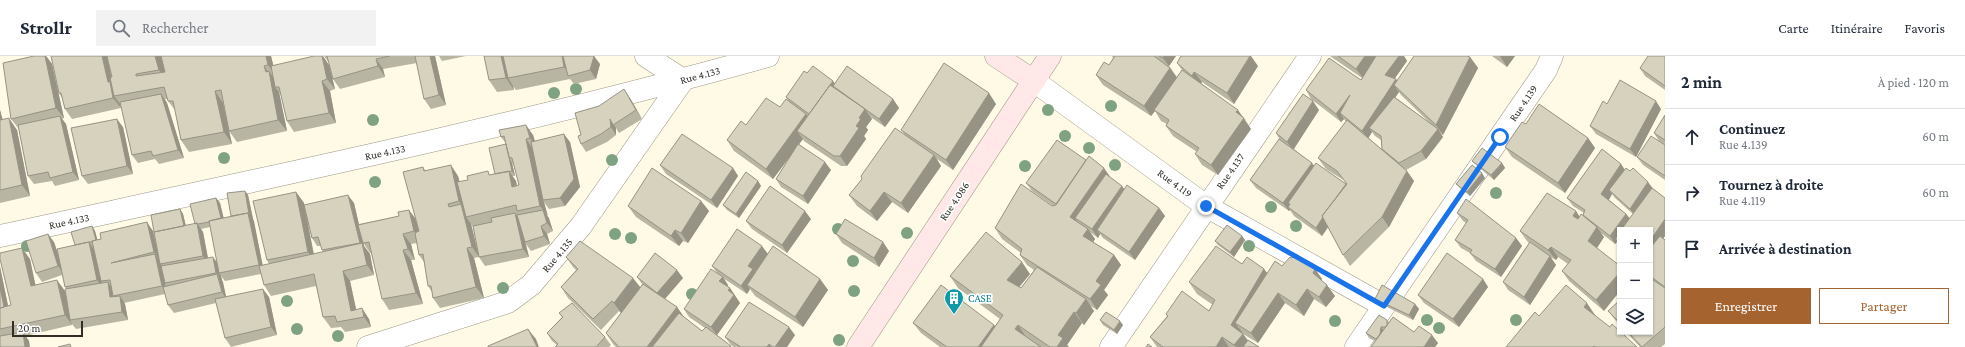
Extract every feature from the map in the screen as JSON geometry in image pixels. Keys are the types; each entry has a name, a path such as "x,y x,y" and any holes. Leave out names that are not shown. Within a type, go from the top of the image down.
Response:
{"street":[{"path":"646,56 682,80"},
{"name":"Rue 4.133","path":"0,236 416,146 682,80 768,56"},
{"name":"Rue 4.119","path":"996,56 1034,81 1206,206 1384,306"},
{"name":"Rue 4.086","path":"858,347 1050,56"},
{"name":"Rue 4.137","path":"1111,347 1310,56"},
{"name":"Rue 4.139","path":"1356,347 1533,88 1552,56"},
{"name":"Rue 4.135","path":"368,347 508,302 531,285 549,266 580,226 682,80"}],"building":[{"path":"34,56 45,56 56,108 11,119 3,63"},
{"path":"51,56 102,56 113,98 65,109 61,93 59,93"},
{"path":"107,56 155,56 159,70 136,74 136,76 165,72 161,56 266,56 268,65 264,66 266,72 269,71 278,120 229,131 221,90 215,91 224,132 181,140 173,101 168,101 164,87 114,96 110,78 112,77"},
{"path":"314,56 322,56 327,79 322,81 329,113 287,121 279,87 275,87 271,66"},
{"path":"327,56 390,56 376,59 378,66 333,79"},
{"path":"415,56 430,56 439,95 424,99"},
{"path":"484,56 501,56 506,78 489,80"},
{"path":"503,56 562,56 564,67 508,78"},
{"path":"563,56 594,56 590,70 568,76"},
{"path":"1115,56 1154,56 1170,68 1144,106 1096,75 1104,62 1109,65"},
{"path":"1181,56 1250,56 1227,93 1194,72 1192,76 1177,63"},
{"path":"1338,56 1365,56 1356,69"},
{"path":"1376,56 1399,56 1385,75 1396,79 1362,131 1340,113 1350,95 1336,114 1306,90 1329,58 1361,80"},
{"path":"1414,56 1470,57 1436,125 1394,85"},
{"path":"1648,56 1665,56 1665,86 1640,68"},
{"path":"944,63 989,93 946,160 901,130"},
{"path":"813,66 833,81 809,114 786,97 804,71 807,73"},
{"path":"847,66 893,99 879,119 833,86"},
{"path":"1182,70 1238,110 1236,112 1244,118 1211,165 1195,154 1199,148 1166,126 1169,120 1154,110"},
{"path":"1620,80 1656,101 1630,149 1590,126 1603,101 1607,104"},
{"path":"830,85 865,109 856,126 859,128 840,156 834,156 797,131"},
{"path":"624,89 636,110 613,125 610,119 611,127 581,144 578,136 581,135 575,113 599,106"},
{"path":"161,94 178,150 153,156 151,151 132,155 120,102"},
{"path":"1303,94 1313,101 1287,142 1276,133"},
{"path":"1394,97 1438,129 1421,151 1399,163 1382,149 1381,136 1369,128"},
{"path":"766,98 780,107 786,99 806,114 766,169 727,140 741,121 746,125"},
{"path":"1539,104 1588,138 1558,183 1505,147 1522,122 1526,124"},
{"path":"1665,115 1665,140 1654,133"},
{"path":"60,116 73,172 50,178 48,172 28,176 18,125"},
{"path":"9,118 22,185 0,190 0,120"},
{"path":"117,119 127,166 82,176 71,128"},
{"path":"1347,120 1407,171 1382,217 1343,255 1322,216 1347,184 1337,171 1318,158"},
{"path":"526,125 530,138 526,139 540,206 517,211 516,205 466,217 457,182 468,180 467,176 488,171 489,175 509,171 512,187 519,185 512,158 509,157 504,136 501,137 499,130"},
{"path":"895,128 934,155 901,203 884,192 870,211 849,195 862,179 861,176"},
{"path":"564,134 574,179 560,198 543,200 531,142"},
{"path":"682,134 733,168 711,200 660,165"},
{"path":"1651,136 1665,145 1665,176 1637,157"},
{"path":"1279,139 1312,163 1283,203 1250,180"},
{"path":"1057,140 1086,160 1056,204 1026,183"},
{"path":"506,144 512,171 495,174 489,148"},
{"path":"798,144 825,162 803,196 776,179"},
{"path":"1482,148 1502,163 1491,175 1472,161"},
{"path":"1602,149 1621,164 1601,194 1626,214 1610,236 1583,215 1585,210 1567,198"},
{"path":"1089,156 1104,168 1070,217 1088,229 1083,236 1114,255 1096,281 1101,285 1090,299 1020,255 1022,249 995,228 1021,184 1052,206 1056,205"},
{"path":"1316,163 1346,184 1322,216 1323,217 1316,228 1288,207 1290,204 1288,203"},
{"path":"451,165 459,201 448,204 449,207 461,204 472,247 467,248 476,287 433,298 431,286 428,286 423,254 419,255 415,233 419,231 403,172 423,167 424,171"},
{"path":"1472,165 1482,173 1467,192 1456,184"},
{"path":"652,168 701,201 681,233 675,230 671,236 628,206"},
{"path":"1626,168 1630,171 1633,168 1648,182 1630,209 1609,190"},
{"path":"746,172 758,181 736,214 723,205"},
{"path":"1106,174 1122,186 1092,229 1075,218"},
{"path":"1127,185 1159,208 1129,252 1097,230"},
{"path":"770,186 805,211 782,245 746,221"},
{"path":"1652,188 1665,198 1665,219 1653,237 1653,227 1623,227"},
{"path":"245,191 249,214 231,216 227,193"},
{"path":"296,192 308,252 267,260 253,201"},
{"path":"1547,193 1576,211 1573,216 1578,219 1581,214 1597,227 1588,241 1617,264 1617,276 1596,300 1562,271 1571,260 1551,247 1548,250 1520,231"},
{"path":"348,195 360,243 322,250 318,237 312,238 304,205"},
{"path":"216,198 221,218 195,224 190,204"},
{"path":"1466,199 1516,238 1495,269 1470,253 1472,250 1455,240 1468,220 1457,213"},
{"path":"180,209 184,226 154,232 151,215"},
{"path":"409,210 414,231 403,234 408,249 403,250 416,293 382,299 369,242 363,243 358,225 399,216 398,212"},
{"path":"543,210 547,223 541,226 544,236 525,242 517,215"},
{"path":"248,213 259,265 219,273 209,221"},
{"path":"515,213 523,249 479,257 473,226 492,222 491,218"},
{"path":"845,219 883,242 874,258 836,234"},
{"path":"147,222 154,252 111,263 155,254 162,286 113,296 110,280 101,281 92,241 101,239 100,233"},
{"path":"197,223 203,256 160,264 154,232"},
{"path":"1227,225 1242,236 1230,252 1215,241"},
{"path":"92,226 96,240 75,245 71,232"},
{"path":"737,229 762,246 748,266 753,269 741,286 712,266"},
{"path":"986,232 1022,262 1007,280 1021,288 1037,267 1086,299 1076,313 1074,312 1058,335 1063,338 1057,347 1050,347 1018,325 1015,329 1041,347 981,347 1003,315 950,276"},
{"path":"48,234 58,266 36,273 26,241"},
{"path":"1660,236 1665,240 1665,287 1653,278 1653,244"},
{"path":"580,241 633,278 614,303 612,301 593,319 561,287 578,269 566,257"},
{"path":"89,242 97,280 65,287 57,249"},
{"path":"1530,242 1550,256 1524,297 1503,282"},
{"path":"362,243 367,265 343,271 351,311 362,308 364,317 337,322 335,316 323,317 314,274 264,285 259,266"},
{"path":"773,246 820,279 795,317 747,285"},
{"path":"1216,246 1242,264 1247,257 1264,269 1231,325 1243,334 1234,345 1222,337 1216,347 1163,347 1150,337 1168,316 1166,314 1182,291 1209,311 1215,300 1189,282"},
{"path":"22,248 31,286 57,280 65,315 0,329 0,308 11,305 0,259 0,253"},
{"path":"655,253 677,270 657,293 637,277"},
{"path":"1447,253 1483,279 1453,319 1418,295"},
{"path":"1296,254 1315,269 1313,273 1327,285 1319,297 1307,289 1296,305 1278,293 1251,333 1235,323 1275,261 1282,266 1290,257 1292,258"},
{"path":"213,257 216,273 165,283 161,266"},
{"path":"711,269 723,277 719,281 730,288 728,290 734,295 711,327 684,309"},
{"path":"217,274 222,292 168,305 163,287"},
{"path":"1653,280 1665,288 1665,327 1642,347 1631,335 1653,335"},
{"path":"108,282 110,297 120,296 122,312 70,320 65,289"},
{"path":"643,284 677,307 647,347 619,347 606,333"},
{"name":"CASE","path":"941,285 994,325 978,347 947,347 913,323"},
{"path":"1382,285 1415,304 1409,315 1375,299"},
{"path":"1566,285 1587,303 1584,307 1610,327 1612,324 1617,329 1617,335 1624,335 1637,347 1506,347 1535,312 1539,316"},
{"path":"0,287 4,307 0,308"},
{"path":"263,289 271,327 225,338 215,299"},
{"path":"749,302 789,327 775,347 769,344 767,347 741,347 725,337"},
{"path":"572,303 605,337 596,347 555,347 558,344 547,333 563,317 559,313"},
{"path":"1617,303 1617,320 1608,311"},
{"path":"1106,312 1120,321 1114,330 1100,320"},
{"path":"679,313 702,331 706,327 731,346 652,347"},
{"path":"1379,315 1387,320 1387,325 1386,327 1381,327 1380,334 1376,339 1366,333"},
{"path":"1393,317 1414,332 1419,326 1432,335 1424,347 1371,347"},
{"path":"528,329 537,347 488,347 488,346"},
{"path":"23,332 25,347 0,347 0,336"},
{"path":"1248,340 1259,347 1243,347"},
{"path":"70,344 71,347 58,347"}],"place":[{"name":"CASE","path":"954,315"}],"route":[{"path":"1206,206 1384,306 1500,137"}]}
